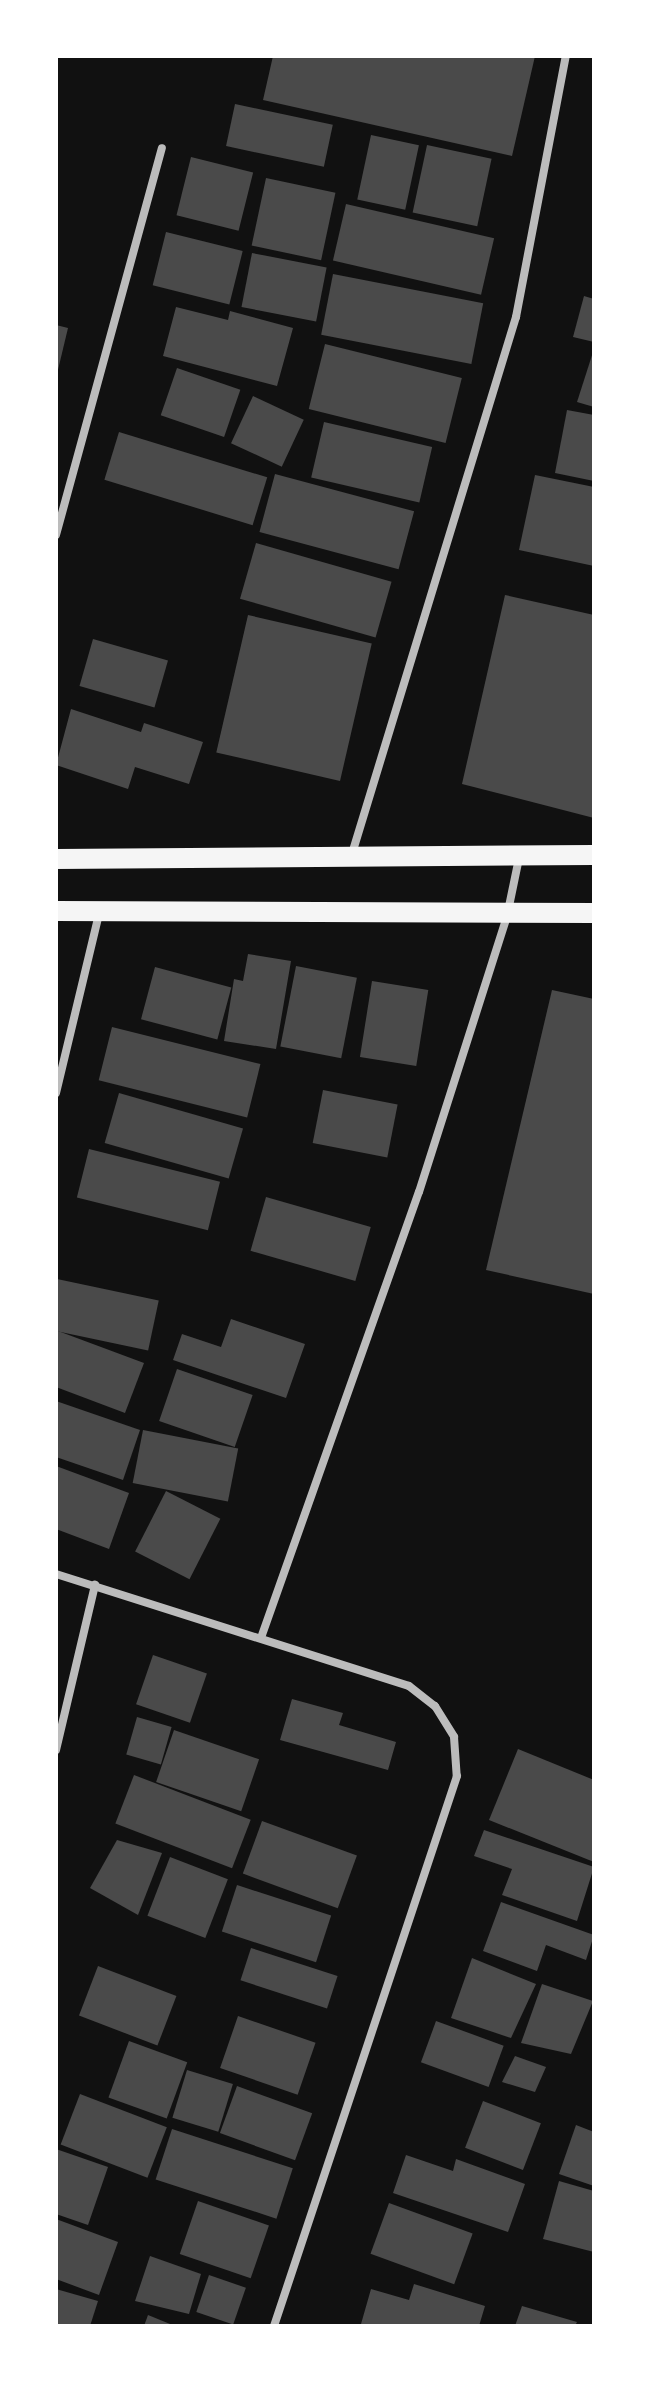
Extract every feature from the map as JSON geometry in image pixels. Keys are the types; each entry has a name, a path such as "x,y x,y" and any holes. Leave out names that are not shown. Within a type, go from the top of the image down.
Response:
{"main road":[{"path":"56,859 594,855"},
{"path":"56,911 507,916 594,913"}],"street":[{"path":"350,858 516,317 566,56"},
{"path":"56,535 162,148"},
{"path":"262,1635 419,1192 507,916 519,856"},
{"path":"56,1093 99,913"},
{"path":"56,1574 262,1635 409,1686 435,1706 454,1737 457,1776 274,2326"},
{"path":"56,1750 95,1585"}],"building":[{"path":"273,56 535,56 512,156 263,100"},
{"path":"235,104 333,125 324,167 226,146"},
{"path":"371,135 419,145 405,210 357,200"},
{"path":"427,145 492,159 477,226 413,212"},
{"path":"191,157 253,172 239,231 176,215"},
{"path":"266,178 335,193 321,260 252,245"},
{"path":"346,204 494,238 481,295 333,261"},
{"path":"166,232 243,251 229,304 153,285"},
{"path":"252,253 327,268 316,321 242,307"},
{"path":"333,274 483,303 471,364 321,335"},
{"path":"584,296 594,299 594,342 573,337"},
{"path":"176,307 228,320 230,311 293,328 277,386 163,356"},
{"path":"56,325 68,328 57,374 56,374"},
{"path":"325,344 462,378 446,443 309,409"},
{"path":"594,349 594,407 577,402"},
{"path":"177,368 240,390 224,437 161,415"},
{"path":"253,396 304,420 282,467 231,443"},
{"path":"567,410 594,415 594,481 555,473"},
{"path":"324,422 432,447 419,503 311,478"},
{"path":"119,432 267,477 253,525 104,480"},
{"path":"275,474 414,511 399,569 259,532"},
{"path":"535,475 594,487 594,566 519,550"},
{"path":"256,543 392,582 376,638 240,599"},
{"path":"505,595 594,615 594,818 462,784"},
{"path":"248,615 372,644 340,781 216,752"},
{"path":"93,639 168,660 154,708 79,686"},
{"path":"71,709 141,732 144,723 203,742 189,784 135,767 128,789 56,765"},
{"path":"248,954 291,961 276,1049 224,1041 234,979 243,981"},
{"path":"296,966 357,978 341,1058 280,1046"},
{"path":"155,967 231,987 217,1040 141,1019"},
{"path":"372,981 428,990 416,1066 360,1057"},
{"path":"552,990 594,999 594,1294 486,1270"},
{"path":"112,1027 260,1064 247,1117 99,1080"},
{"path":"323,1090 398,1105 387,1158 313,1143"},
{"path":"119,1093 243,1129 229,1179 105,1143"},
{"path":"89,1149 220,1182 208,1230 77,1198"},
{"path":"266,1197 371,1227 355,1281 251,1251"},
{"path":"57,1279 159,1301 148,1351 56,1331"},
{"path":"231,1319 305,1344 286,1398 173,1360 182,1334 221,1347"},
{"path":"58,1331 144,1363 125,1413 56,1387"},
{"path":"177,1369 253,1395 235,1447 159,1421"},
{"path":"56,1401 140,1430 123,1480 56,1457"},
{"path":"143,1430 238,1449 228,1502 133,1483"},
{"path":"56,1466 129,1493 109,1549 56,1529"},
{"path":"166,1491 220,1519 189,1579 135,1552"},
{"path":"153,1655 207,1674 190,1723 136,1704"},
{"path":"292,1699 343,1713 339,1725 396,1742 388,1770 280,1740"},
{"path":"137,1717 172,1727 161,1764 126,1754"},
{"path":"174,1730 259,1759 241,1811 156,1782"},
{"path":"518,1749 594,1780 594,1862 489,1820"},
{"path":"134,1775 251,1820 232,1868 115,1824"},
{"path":"262,1821 357,1856 338,1908 243,1874"},
{"path":"484,1830 594,1867 577,1921 502,1895 512,1869 474,1856"},
{"path":"117,1840 162,1853 138,1915 90,1888"},
{"path":"170,1857 228,1879 205,1938 147,1916"},
{"path":"237,1885 331,1916 316,1962 222,1932"},
{"path":"501,1902 594,1935 586,1960 546,1945 537,1971 483,1951"},
{"path":"251,1948 338,1976 327,2008 240,1980"},
{"path":"472,1958 536,1984 511,2038 451,2018"},
{"path":"98,1966 176,1996 157,2046 79,2015"},
{"path":"542,1984 593,2001 571,2054 521,2043"},
{"path":"238,2016 316,2043 298,2095 220,2068"},
{"path":"436,2021 504,2046 489,2087 421,2062"},
{"path":"129,2041 187,2062 167,2119 108,2097"},
{"path":"515,2056 546,2067 535,2092 502,2082"},
{"path":"187,2070 233,2084 218,2132 172,2118"},
{"path":"237,2086 312,2113 295,2160 220,2133"},
{"path":"80,2094 167,2127 147,2178 61,2144"},
{"path":"483,2101 541,2123 523,2170 465,2148"},
{"path":"576,2125 594,2132 594,2186 559,2174"},
{"path":"172,2129 293,2168 276,2219 156,2179"},
{"path":"56,2149 108,2167 88,2225 56,2214"},
{"path":"406,2155 453,2171 456,2159 525,2184 508,2232 393,2193"},
{"path":"559,2181 594,2191 594,2252 543,2239"},
{"path":"198,2201 269,2225 251,2278 180,2254"},
{"path":"389,2203 473,2233 454,2284 371,2254"},
{"path":"56,2219 118,2242 99,2295 56,2279"},
{"path":"150,2256 201,2274 189,2314 135,2301"},
{"path":"209,2275 246,2288 233,2325 196,2312"},
{"path":"414,2284 485,2306 479,2326 361,2324 371,2289 409,2300"},
{"path":"56,2289 98,2301 90,2326 56,2326"},
{"path":"522,2306 577,2322 575,2326 515,2326"},
{"path":"148,2315 175,2326 144,2326"}]}
